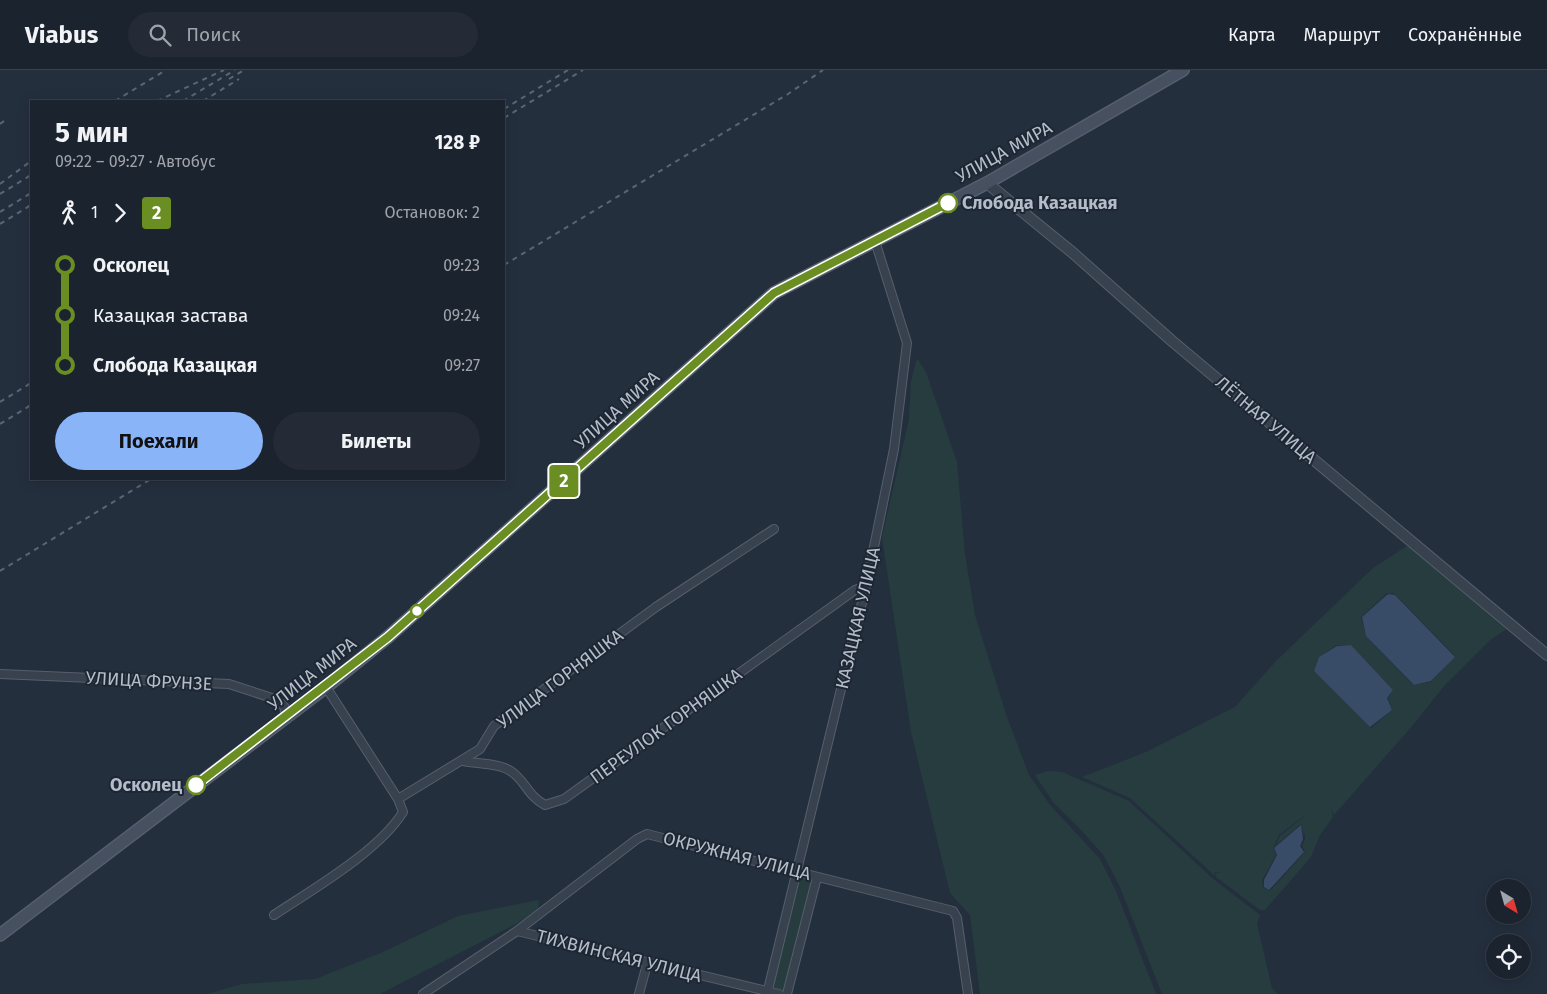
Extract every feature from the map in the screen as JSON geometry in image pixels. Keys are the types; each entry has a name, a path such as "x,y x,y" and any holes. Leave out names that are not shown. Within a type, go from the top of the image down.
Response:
{"main road":[{"name":"УЛИЦА МИРА","path":"0,934 326,687 442,591 774,293 987,182 1183,70"}],"street":[{"name":"ЛЁТНАЯ УЛИЦА","path":"987,182 1073,253 1172,341 1547,655"},
{"name":"КАЗАЦКАЯ УЛИЦА","path":"767,993 866,586 892,459 907,343 875,241"},
{"name":"УЛИЦА ГОРНЯШКА","path":"398,799 480,749 494,726 502,720 656,607 774,529"},
{"name":"ПЕРЕУЛОК ГОРНЯШКА","path":"463,761 504,767 514,773 534,800 545,805 564,799 855,590 866,586"},
{"name":"УЛИЦА ФРУНЗЕ","path":"0,674 229,684 275,699 284,706 286,716"},
{"path":"274,915 356,858 394,826 403,812 398,799 326,687"},
{"name":"ОКРУЖНАЯ УЛИЦА","path":"423,994 517,931 637,839 647,834 953,911 958,918 968,994"},
{"path":"787,994 817,877"},
{"name":"ТИХВИНСКАЯ УЛИЦА","path":"517,931 767,993 779,994"},
{"path":"639,994 647,964"}],"green space":[{"path":"917,358 926,372 957,462 965,554 975,615 1007,717 1029,775 1050,805 1100,859 1116,891 1156,994 980,994 970,915 950,893 911,732 882,537 909,419 911,381"},
{"path":"1410,544 1508,628 1490,640 1444,686 1414,724 1334,815 1331,808 1333,817 1320,835 1311,857 1265,910 1260,910 1216,877 1216,873 1221,872 1215,872 1215,876 1130,798 1082,777 1146,752 1235,707 1275,662 1373,568","holes":["1387,593 1395,594 1455,656 1431,682 1413,685 1366,636 1361,617","1337,645 1351,645 1393,690 1388,698 1392,710 1371,728 1314,671 1319,657","1311,811 1280,836 1275,846 1301,824 1304,836 1305,833 1305,840 1302,845 1305,852 1270,891 1263,887 1262,880 1276,855 1273,848 1279,835"]},
{"path":"1048,771 1062,772 1129,801 1211,877 1260,915 1257,924 1272,988 1278,994 1162,994 1120,887 1104,856 1053,802 1035,775"},
{"path":"804,876 811,877 812,881 786,986 779,992 775,989 774,982 799,883"},
{"path":"539,900 538,910 516,924 380,994 207,994 242,984 315,979 383,952 458,916"}],"water":[{"path":"1388,594 1395,595 1455,657 1431,681 1414,685 1366,636 1362,617"},
{"path":"1351,645 1393,690 1387,698 1392,710 1370,727 1314,671 1319,657 1337,646"},
{"path":"1301,825 1303,839 1300,846 1304,852 1269,890 1264,887 1264,880 1277,855 1274,848"}],"railway":[{"path":"117,100 166,70"},
{"path":"159,100 224,70"},
{"path":"185,100 235,70"},
{"path":"229,79 244,70"},
{"path":"505,108 568,70"},
{"path":"505,117 583,70"},
{"path":"505,264 788,94 823,70"},
{"path":"205,100 239,79"},
{"path":"0,124 4,121"},
{"path":"0,184 30,162"},
{"path":"0,194 30,176"},
{"path":"0,212 30,194"},
{"path":"0,224 30,206"},
{"path":"0,402 30,384"},
{"path":"0,424 30,406"},
{"path":"0,571 149,480"}],"bus line":[{"name":"2","path":"196,785 326,687 388,637 442,591 716,343 774,293 948,203"}],"place":[{"name":"Слобода Казацкая","path":"948,203"},
{"name":"Осколец","path":"196,785"}]}
